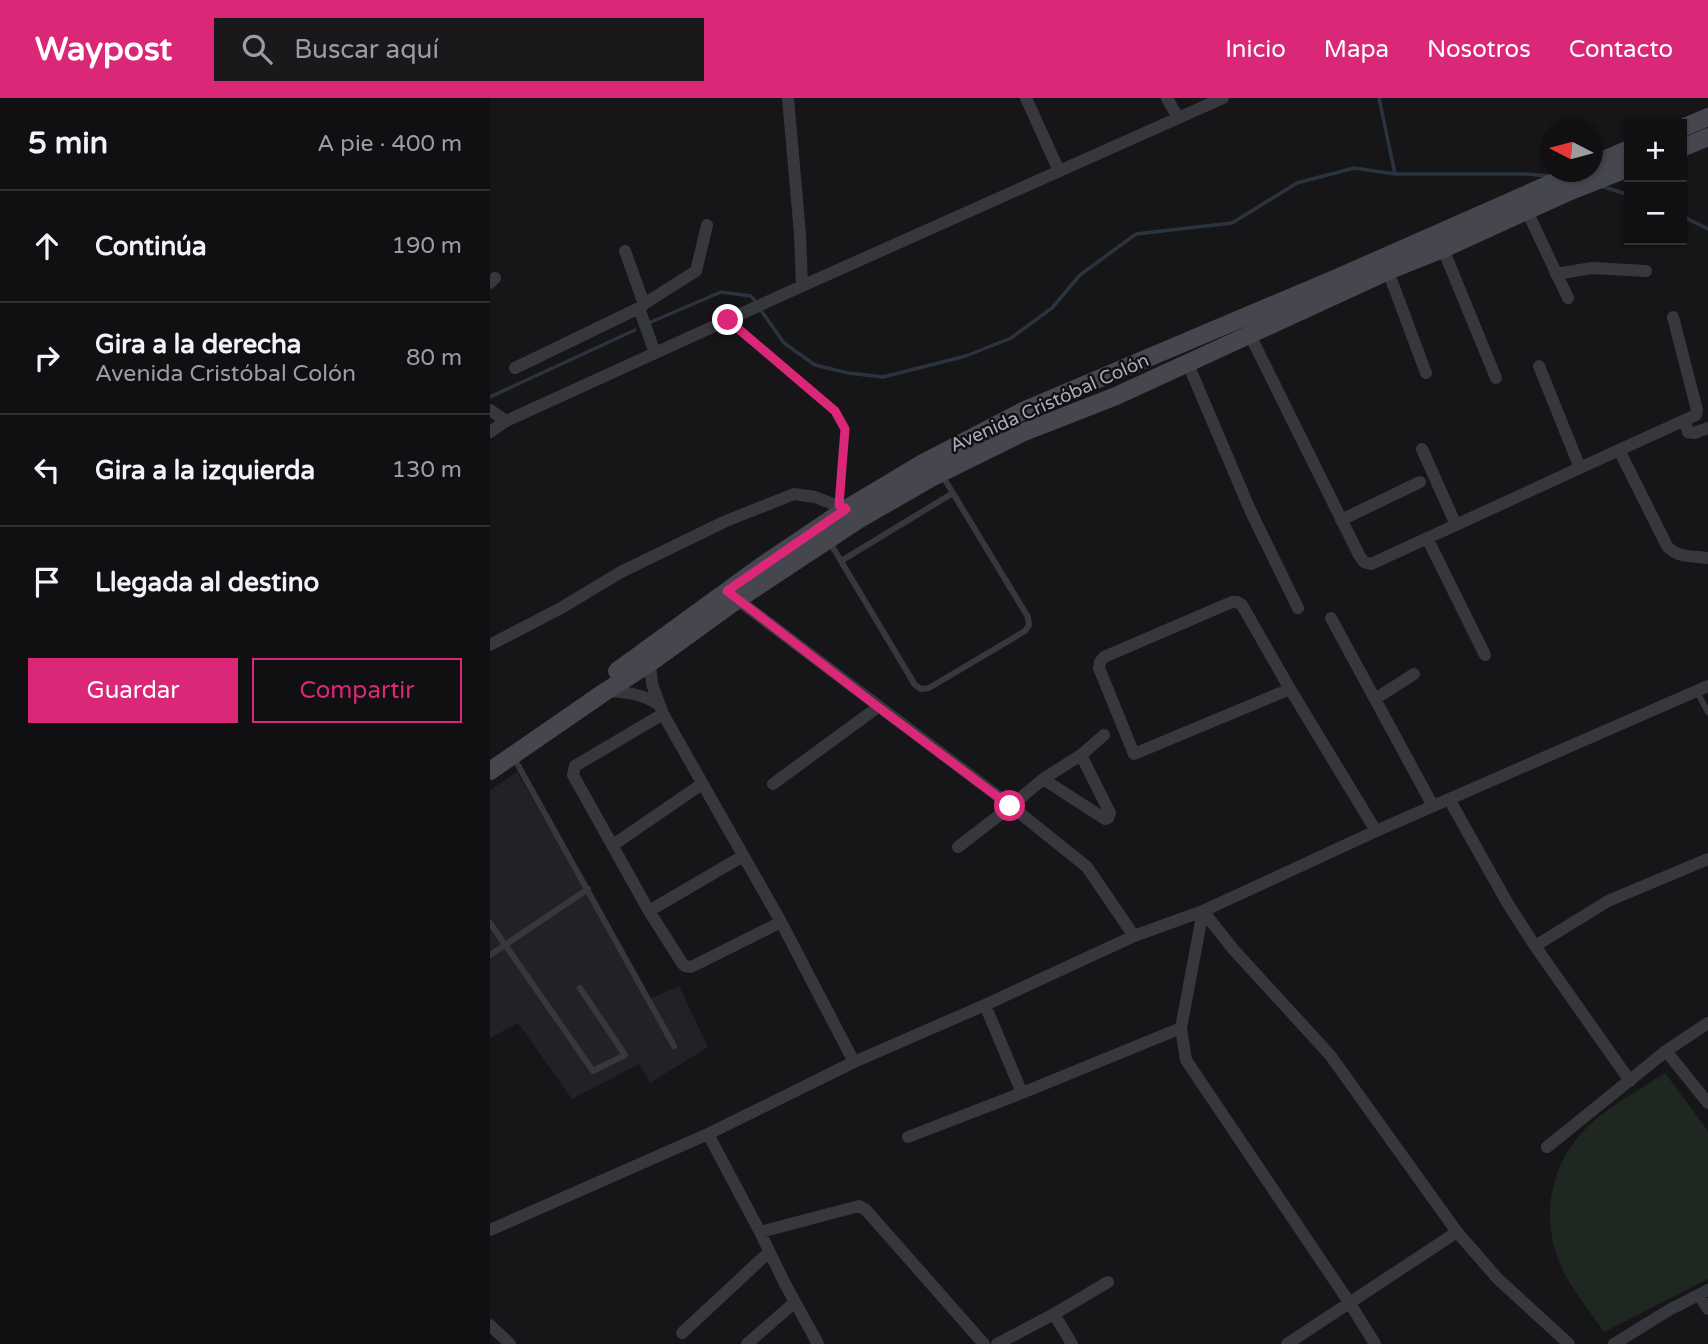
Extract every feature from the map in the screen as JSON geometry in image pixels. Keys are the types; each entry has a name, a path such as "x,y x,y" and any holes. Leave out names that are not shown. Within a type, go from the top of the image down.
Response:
{"street":[{"path":"788,98 802,286"},
{"path":"1026,98 1059,171"},
{"path":"1167,98 1178,118"},
{"path":"490,432 506,421 751,309 1223,98"},
{"path":"1687,126 1708,117"},
{"path":"1687,146 1708,137"},
{"path":"1603,160 1624,151"},
{"name":"Avenida Cristóbal Colón","path":"490,771 650,663 843,507 923,463 1025,410 1339,277 1560,188 1624,169"},
{"name":"Avenida Cristóbal Colón","path":"490,758 732,595 941,473 1024,432 1115,396 1388,271 1527,211 1566,182"},
{"path":"1527,211 1568,298"},
{"path":"515,368 642,306 696,271 707,225"},
{"path":"1443,248 1496,377"},
{"path":"625,251 655,353"},
{"path":"1556,274 1592,268 1646,271"},
{"path":"1388,271 1426,373"},
{"path":"1250,335 1359,555 1364,562 1371,564 1696,415 1697,410 1673,317"},
{"path":"1188,363 1251,512 1298,608"},
{"path":"1539,366 1580,468"},
{"path":"490,410 506,421"},
{"path":"1685,420 1688,432 1708,428"},
{"path":"1422,449 1456,525"},
{"path":"1619,450 1672,553 1708,558"},
{"path":"1341,520 1420,482"},
{"path":"490,645 561,608 621,572 726,521 794,494 816,497 843,507"},
{"path":"1427,538 1485,655"},
{"path":"732,595 1087,867 1134,936"},
{"path":"1290,690 1134,754 1099,668 1104,657 1237,602 1242,605 1376,831"},
{"path":"1331,618 1433,806"},
{"path":"650,663 652,684 661,709 781,922 854,1062"},
{"path":"1375,699 1414,674"},
{"path":"490,1230 708,1134 854,1062 1134,936 1203,911 1376,831 1702,689"},
{"path":"606,691 635,694 652,700 661,709"},
{"path":"773,784 878,707"},
{"path":"661,709 575,766 573,770 573,775 649,911 682,963 691,967 781,922"},
{"path":"958,847 1043,779 1082,755 1104,735"},
{"path":"1043,779 1105,819 1108,818 1110,813 1082,755"},
{"path":"613,845 702,784"},
{"path":"1449,799 1508,904 1630,1081"},
{"path":"649,911 743,856"},
{"path":"1535,946 1608,901 1708,859"},
{"path":"1203,911 1181,1028 1186,1060 1375,1344"},
{"path":"1203,911 1330,1055 1457,1232 1498,1279 1569,1344"},
{"path":"985,1004 1022,1093"},
{"path":"1547,1147 1667,1051 1708,1023"},
{"path":"908,1138 1181,1028"},
{"path":"1667,1051 1708,1103"},
{"path":"708,1134 818,1344"},
{"path":"760,1232 859,1206 866,1210 984,1344"},
{"path":"1287,1344 1457,1232"},
{"path":"682,1333 769,1252"},
{"path":"997,1344 1108,1282"},
{"path":"1614,1344 1703,1292 1708,1309"},
{"path":"747,1344 795,1302"},
{"path":"1054,1314 1072,1344"},
{"path":"490,1325 510,1344"}],"lane":[{"path":"828,539 915,685 921,689 929,688 1025,631 1029,625 1028,617 941,473"},
{"path":"841,561 953,493"},
{"path":"1702,689 1708,712"},
{"path":"513,756 674,1046"},
{"path":"490,955 588,889"},
{"path":"490,923 593,1072 625,1055 580,988"}],"path":[{"path":"728,320 835,411 845,429 843,507"}],"shaded area":[{"path":"517,772 649,999 679,986 708,1047 650,1083 639,1064 572,1099 518,1023 490,1038 490,790"},
{"path":"1665,1073 1708,1131 1708,1279 1604,1332 1571,1285 1557,1257 1550,1212 1552,1190 1569,1149 1583,1131 1609,1109"}],"waterway":[{"path":"1379,98 1395,174"},
{"path":"760,309 784,343 815,365 848,373 883,377 966,356 1011,338 1052,308 1080,275 1136,234 1232,223 1297,183 1354,168 1395,174 1540,175"},
{"path":"1601,186 1624,193"},
{"path":"1687,218 1708,229"},
{"path":"651,322 721,292 751,296 756,302"},
{"path":"490,397 635,330"}],"route":[{"path":"728,320 835,411 845,429 839,505 846,509 727,591 1010,806"}]}
